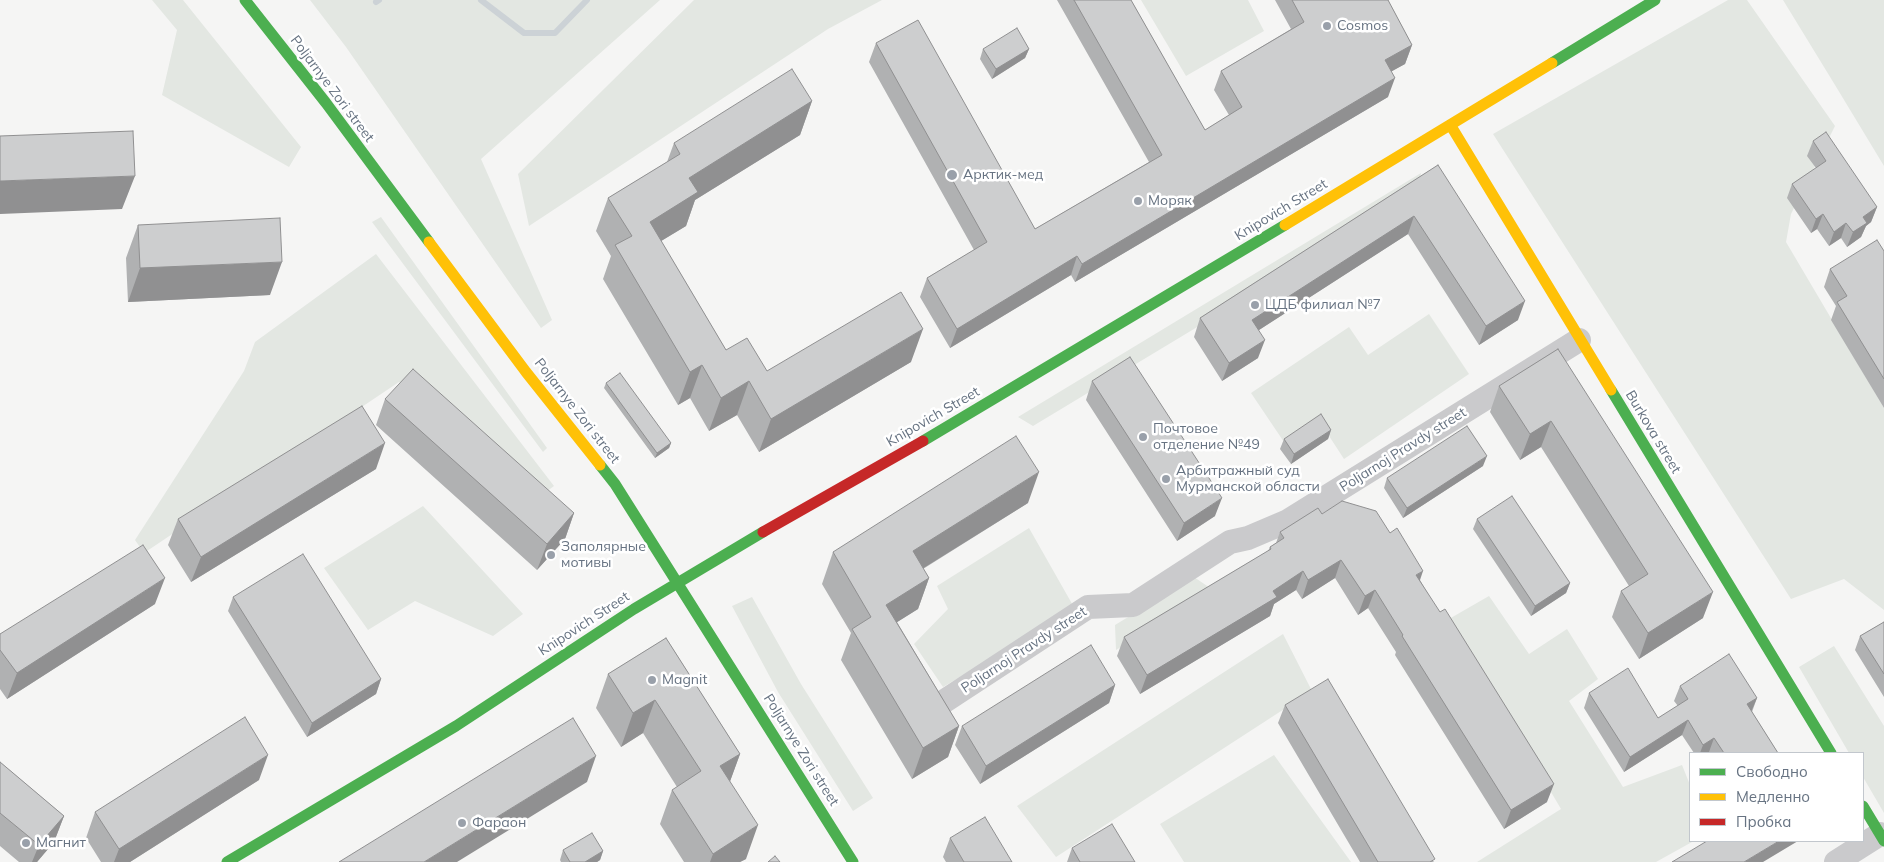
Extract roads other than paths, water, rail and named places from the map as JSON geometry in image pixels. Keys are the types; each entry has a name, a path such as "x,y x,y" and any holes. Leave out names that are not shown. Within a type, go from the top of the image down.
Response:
{"main road":[{"name":"Poljarnye Zori street","path":"246,0 526,372 615,484 853,862"},
{"name":"Knipovich Street","path":"227,862 456,726 678,583 968,415 1451,126 1655,0"},
{"name":"Burkova street","path":"1451,126 1830,752"},
{"path":"1864,808 1882,837"}],"street":[{"name":"Poljarnoj Pravdy street","path":"937,706 1088,607 1133,605 1230,542 1248,538 1288,521 1579,340"},
{"path":"1836,862 1882,837"}],"waterway":[{"path":"481,0 524,33 555,33 587,0"}],"place":[{"name":"Cosmos","path":"1327,26"},
{"name":"Арктик-мед","path":"952,175"},
{"name":"Моряк","path":"1138,201"},
{"name":"ЦДБ филиал №7","path":"1255,305"},
{"name":"Почтовое отделение №49","path":"1143,437"},
{"name":"Арбитражный суд Мурманской области","path":"1166,479"},
{"name":"Заполярные мотивы","path":"551,555"},
{"name":"Magnit","path":"652,680"},
{"name":"Фараон","path":"462,823"},
{"name":"Магнит","path":"26,843"}]}
